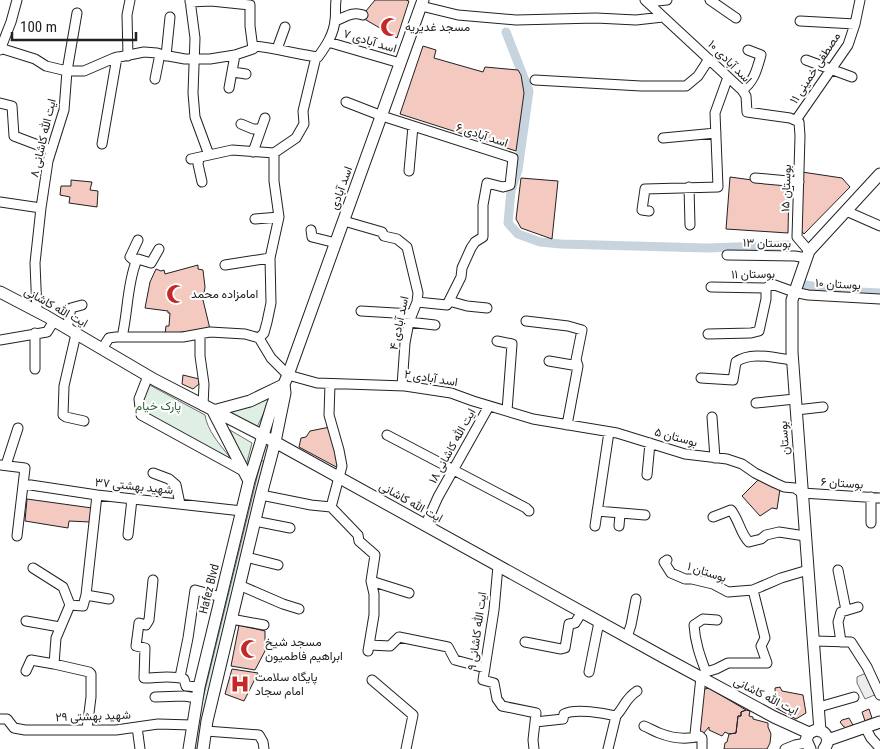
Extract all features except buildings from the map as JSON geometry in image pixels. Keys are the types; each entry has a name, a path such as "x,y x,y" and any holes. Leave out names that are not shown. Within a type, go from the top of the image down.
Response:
{"main road":[{"name":"اسد آبادی","path":"275,442 286,379 422,3"},
{"name":"بوستان","path":"812,739 819,707 792,360 792,300 807,254 880,174"},
{"name":"ایت الله کاشانی","path":"0,292 148,376 262,437 275,442 599,622 703,675 812,739"},
{"name":"اسد آبادی","path":"262,437 278,390 286,379"},
{"path":"247,477 208,408 250,401 286,379"},
{"name":"Hafez Blvd","path":"189,749 198,693 242,511 247,477 262,437"},
{"path":"204,749 206,731 231,619 275,442"},
{"path":"812,739 826,734 827,746 865,727 880,722"}],"street":[{"path":"17,0 11,22 0,48 35,59 46,66 67,71 84,71 98,66 104,61 144,52 163,55 195,58 210,59 235,55 253,49 250,5 190,1 195,38 195,58 193,93 195,117 209,155"},
{"path":"128,56 127,15 130,0"},
{"path":"328,42 336,21 336,0"},
{"path":"646,1 667,0"},
{"path":"710,0 736,18"},
{"name":"مصطفی خمینی ۱۱","path":"797,121 848,45 860,0"},
{"name":"اسد آبادی ۱۰","path":"646,1 742,90 746,96 747,112 790,118 797,121"},
{"path":"422,3 458,15 516,20 596,18 636,20 663,16"},
{"name":"ایت الله کاشانی ۸","path":"37,312 35,263 41,208 48,161 64,110 67,71 77,13"},
{"path":"336,21 350,14 357,13 363,15"},
{"path":"155,79 163,55 170,17"},
{"path":"800,21 855,24"},
{"path":"277,49 285,27"},
{"name":"اسد آبادی ۷","path":"316,57 318,57 328,42 400,63"},
{"path":"202,182 195,158 232,150 274,153 296,138 304,124 303,111 316,57 253,46"},
{"path":"742,90 749,85 758,69 761,55 748,50"},
{"path":"229,88 235,55"},
{"path":"102,144 117,57"},
{"path":"535,80 641,86 686,86 698,76 709,59"},
{"path":"806,60 852,77"},
{"path":"232,72 246,74"},
{"path":"649,212 642,210 646,189 718,186 715,113 728,77"},
{"name":"اسد آبادی ۶","path":"346,102 382,116 513,158 510,185 503,187 487,183 483,205 483,237 475,242 471,248 462,268 461,277 449,301"},
{"path":"0,103 12,106 14,136 51,150"},
{"path":"253,152 265,118"},
{"name":"بوستان ۱۵","path":"797,121 800,136 797,237 807,254"},
{"path":"242,124 253,129 261,129"},
{"path":"408,170 413,126"},
{"path":"663,138 716,132"},
{"path":"259,338 264,332 271,303 270,258 279,217 274,181 274,153"},
{"path":"755,178 799,182"},
{"path":"689,187 690,226"},
{"path":"0,202 41,208"},
{"path":"846,211 880,226"},
{"path":"255,220 279,217"},
{"name":"اسد آبادی ۴","path":"344,221 382,232 384,236 397,239 407,247 418,293 405,343 402,386"},
{"path":"311,230 312,237 336,243"},
{"path":"136,262 130,258 138,240"},
{"path":"122,337 131,274 138,259 151,263 159,248"},
{"name":"بوستان ۱۳","path":"727,255 795,256 807,254"},
{"path":"225,265 270,258"},
{"name":"بوستان ۱۱","path":"711,287 766,288 772,284 794,292"},
{"path":"708,334 751,333 759,331 766,299 766,288"},
{"name":"بوستان ۱۰","path":"794,292 823,297 880,299"},
{"path":"417,302 447,305 449,301 467,306 487,308"},
{"path":"82,306 71,308 72,332 64,386 63,414 66,417 84,420"},
{"path":"362,311 411,318 435,325"},
{"path":"0,340 47,332 54,321"},
{"path":"526,321 568,326 582,330 576,360 578,366 567,424"},
{"path":"102,349 109,338 183,336 210,332 245,334 259,338 286,379"},
{"path":"35,333 35,370"},
{"path":"200,334 200,356 208,408"},
{"path":"497,341 512,344 507,411"},
{"path":"701,378 733,380 736,362 750,356 792,360"},
{"path":"549,361 578,366"},
{"path":"148,376 139,399 141,415 247,477"},
{"name":"اسد آبادی ۲","path":"286,379 330,384 402,386 451,393 533,419 567,424"},
{"path":"330,384 328,415 342,466 331,508"},
{"path":"756,403 823,407"},
{"name":"ایت الله کاشانی ۱۸","path":"425,526 438,497 489,406"},
{"path":"712,417 715,458"},
{"name":"بوستان ۵","path":"567,424 609,432 684,454 727,459 742,464 764,479 784,487 795,488 802,493"},
{"path":"17,536 25,468 3,465 18,428"},
{"path":"595,526 609,432"},
{"path":"387,435 529,511"},
{"path":"647,475 650,443"},
{"path":"153,473 169,478 176,485 180,504"},
{"name":"شهید بهشتی ۳۷","path":"24,484 97,495 242,511"},
{"name":"بوستان ۶","path":"802,493 875,498"},
{"path":"70,605 83,606 86,595 97,495"},
{"path":"261,495 331,508 358,535 359,541 375,554 371,581 374,594 374,615 368,648 390,646 399,637 448,647 455,660 485,668"},
{"path":"871,523 875,498"},
{"path":"128,535 132,499"},
{"path":"712,516 731,510 741,526 744,537 749,542 779,532 806,536"},
{"path":"597,511 645,515"},
{"path":"619,526 620,514"},
{"path":"254,521 290,528"},
{"path":"246,557 278,565"},
{"name":"بوستان ۱","path":"667,560 664,562 672,573 685,579 713,584 728,592 753,590 781,578 808,570"},
{"name":"ایت الله کاشانی ۹","path":"498,566 494,610 483,680 494,683 497,699 502,706 536,713 535,722"},
{"path":"33,568 62,587 70,605 56,638 54,664"},
{"path":"838,570 846,610"},
{"path":"154,580 149,620 146,625 139,623 136,646 145,648 144,678 180,677 184,679 186,686 198,693"},
{"path":"371,581 409,593"},
{"path":"240,585 298,609"},
{"path":"180,677 195,590 221,597"},
{"path":"703,675 728,663 767,663 761,646 765,638 753,590"},
{"path":"86,595 109,599"},
{"path":"627,637 632,625 636,598"},
{"path":"840,642 838,622 841,612 858,607"},
{"path":"525,642 561,649 565,648 569,624 574,624 582,612"},
{"path":"231,619 264,625"},
{"path":"702,749 702,738 695,734 703,675 694,625 703,619 717,620"},
{"path":"26,621 60,627"},
{"path":"589,672 599,622"},
{"path":"814,642 851,642 867,667 880,695"},
{"path":"26,671 30,660 89,672 91,674 91,697 87,729"},
{"path":"372,680 413,716 406,749"},
{"path":"608,749 616,716 625,701 637,691"},
{"path":"155,697 184,696 198,693"},
{"path":"819,707 854,697"},
{"path":"534,749 535,722 563,719 564,714 574,711 606,713 616,716"},
{"name":"شهید بهشتی ۲۹","path":"0,719 7,719 14,728 25,730 116,730 158,724 192,725"},
{"path":"644,726 659,733 679,738 687,739 700,736"},
{"path":"137,727 140,749"},
{"path":"865,727 871,738 880,748"},
{"path":"206,731 259,734 264,749"},
{"path":"785,749 812,739"}],"green space":[{"name":"پارک خیام","path":"148,384 205,415 211,432 229,456 229,460 143,414 141,399"},
{"path":"271,398 257,427 227,412 249,407"},
{"path":"230,430 252,443 246,466"},
{"path":"261,461 264,461 201,728 199,749 194,749 196,727"}],"shaded area":[{"path":"866,673 877,694 865,699 857,683 857,677"}],"waterway":[{"path":"506,32 529,91 518,170 511,190 508,223 518,234 540,242 561,244 707,248 788,245"},
{"path":"806,285 837,291 880,293"}],"place":[{"name":"مسجد غدیریه","path":"390,27"},
{"name":"امامزاده محمد","path":"176,294"},
{"name":"مسجد شیخ ابراهیم فاطمیون","path":"250,649"},
{"name":"پایگاه سلامت امام سجاد","path":"240,684"}]}
